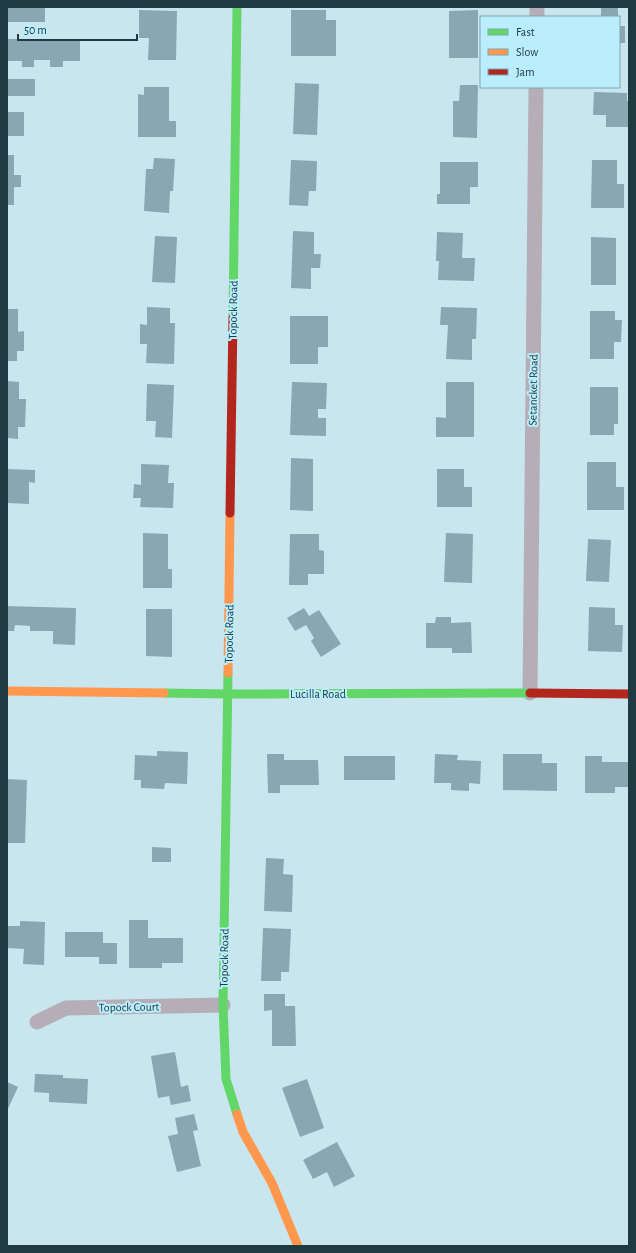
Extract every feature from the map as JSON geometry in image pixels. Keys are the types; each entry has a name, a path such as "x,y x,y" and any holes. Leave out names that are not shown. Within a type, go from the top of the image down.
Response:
{"street":[{"name":"Topock Road","path":"237,7 223,1005 226,1079 244,1132 272,1183 298,1246"},
{"name":"Setancket Road","path":"530,693 536,88"},
{"name":"Lucilla Road","path":"7,691 228,694 629,694"},
{"name":"Topock Court","path":"38,1022 66,1008 223,1005"}],"building":[{"path":"7,7 45,7 45,22 7,22"},
{"path":"601,7 618,7 618,16 601,16"},
{"path":"139,10 177,11 176,60 148,60 149,38 139,38"},
{"path":"291,10 326,10 326,20 336,20 336,56 291,56"},
{"path":"478,10 478,58 449,58 449,11"},
{"path":"620,26 625,26 625,43 620,43"},
{"path":"7,39 80,39 80,61 63,61 63,67 50,67 50,60 34,60 34,67 22,67 22,61 7,61"},
{"path":"7,79 35,79 35,96 7,96"},
{"path":"295,83 319,84 317,135 293,134"},
{"path":"460,85 478,85 477,138 453,137 453,101 459,101"},
{"path":"144,87 169,87 169,121 176,121 176,137 138,137 138,94 144,95"},
{"path":"594,92 627,93 627,101 629,101 629,127 606,127 606,115 593,115"},
{"path":"7,112 24,112 24,136 7,136"},
{"path":"7,155 14,155 14,175 21,175 21,187 14,187 14,205 7,205"},
{"path":"154,158 175,159 173,191 170,191 169,213 144,211 146,169 153,169"},
{"path":"291,160 317,161 316,191 309,191 308,206 289,205"},
{"path":"592,160 617,160 617,184 624,184 624,208 591,208"},
{"path":"440,162 478,162 478,187 470,187 470,204 437,204 437,194 440,194"},
{"path":"293,231 314,232 314,254 321,254 320,268 311,268 311,289 291,288"},
{"path":"437,232 463,233 462,258 475,258 474,281 438,280 439,261 436,261"},
{"path":"155,236 177,237 175,283 152,282"},
{"path":"591,237 616,238 616,285 591,285"},
{"path":"147,307 170,308 170,323 175,323 174,364 146,363 147,344 140,344 140,324 147,325"},
{"path":"441,307 477,308 476,339 472,339 472,360 446,359 448,325 440,325"},
{"path":"7,309 18,309 18,332 24,331 24,351 17,351 17,361 7,361"},
{"path":"590,311 615,311 615,320 622,320 621,342 614,342 614,359 590,359"},
{"path":"290,316 328,316 328,347 318,347 318,364 290,364"},
{"path":"7,381 19,382 19,399 26,399 25,427 18,427 18,439 7,438"},
{"path":"292,382 327,383 326,409 318,409 318,418 326,418 326,436 290,435"},
{"path":"446,382 474,382 474,437 436,437 436,417 446,418"},
{"path":"147,384 174,385 172,438 155,437 156,421 146,421"},
{"path":"590,387 618,387 618,424 614,424 614,435 590,435"},
{"path":"291,458 313,459 313,511 290,510"},
{"path":"587,462 616,462 616,487 624,487 624,510 587,510"},
{"path":"141,464 169,465 168,483 174,483 173,508 140,507 141,498 133,498 134,484 141,485"},
{"path":"7,469 35,470 35,483 29,482 29,504 7,503"},
{"path":"437,469 464,469 464,487 472,487 472,507 437,507"},
{"path":"143,533 168,534 168,569 172,569 172,588 143,588"},
{"path":"446,533 473,534 472,583 444,582"},
{"path":"290,534 319,534 319,550 324,551 324,574 308,574 308,585 289,585"},
{"path":"588,539 611,540 609,582 586,581"},
{"path":"7,606 76,608 75,645 53,644 53,631 30,631 30,626 15,625 14,631 7,631"},
{"path":"589,607 615,608 615,625 623,625 622,652 588,651"},
{"path":"304,608 309,616 319,610 341,644 321,657 311,641 314,638 306,625 295,631 287,618"},
{"path":"146,609 172,609 172,657 146,656"},
{"path":"436,617 451,617 451,623 471,622 472,653 452,653 452,648 426,648 426,623 435,623"},
{"path":"157,751 188,752 187,784 165,783 164,789 141,788 141,780 134,780 135,755 157,756"},
{"path":"267,754 284,754 284,760 318,760 319,785 280,785 280,793 268,793"},
{"path":"435,754 458,755 457,760 481,761 480,784 469,783 469,791 451,790 451,783 434,783"},
{"path":"503,754 542,754 542,763 557,763 557,791 503,790"},
{"path":"344,756 395,756 395,780 344,780"},
{"path":"585,756 602,756 602,762 629,762 629,787 615,787 615,793 585,793"},
{"path":"7,779 27,780 25,843 7,843"},
{"path":"152,847 171,848 171,862 152,862"},
{"path":"266,858 284,859 283,874 293,875 292,912 264,911"},
{"path":"129,920 148,920 148,938 183,938 183,963 162,963 162,968 129,968"},
{"path":"20,921 45,922 44,965 23,964 24,949 7,948 7,926 20,926"},
{"path":"263,928 291,929 289,972 281,972 281,981 261,981"},
{"path":"65,932 103,932 103,943 117,943 117,964 99,964 99,957 65,957"},
{"path":"264,994 285,994 285,1006 295,1006 296,1046 272,1046 272,1010 264,1011"},
{"path":"175,1052 181,1087 188,1085 191,1101 171,1105 169,1096 158,1098 151,1056"},
{"path":"35,1074 63,1075 63,1078 88,1079 87,1104 49,1102 49,1093 34,1092"},
{"path":"307,1079 324,1128 300,1137 282,1088"},
{"path":"7,1082 18,1087 7,1111"},
{"path":"194,1114 198,1130 193,1131 201,1166 177,1172 168,1136 178,1134 175,1118"},
{"path":"337,1142 355,1176 334,1187 327,1172 313,1179 303,1160"}],"traffic: fast":[{"path":"233,318 237,7"},
{"path":"228,673 223,1005 226,1079 237,1114"},
{"path":"164,693 530,693"}],"traffic: slow":[{"path":"228,673 230,513"},
{"path":"7,691 164,693"},
{"path":"237,1114 243,1132 272,1183 298,1246"}],"traffic: jam":[{"path":"230,513 233,318"},
{"path":"530,693 629,694"}]}
